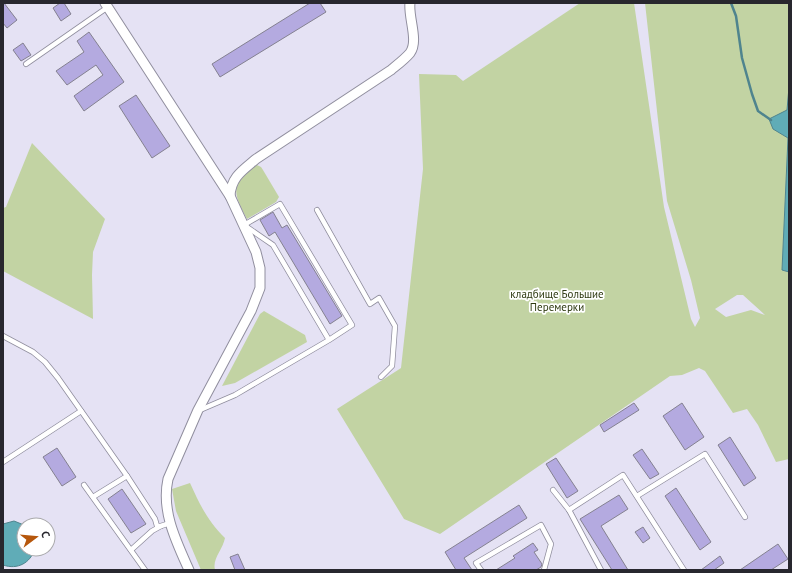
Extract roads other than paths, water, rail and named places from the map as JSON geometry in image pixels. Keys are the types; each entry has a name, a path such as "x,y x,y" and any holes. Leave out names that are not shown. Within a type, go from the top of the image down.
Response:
{"street":[{"path":"230,196 232,183 240,172 256,159 392,70 411,52 414,34 409,9 410,3"},
{"path":"106,5 230,196 259,260 261,275 260,288 251,311 198,410 168,478 165,491 170,523 189,570"}],"lane":[{"path":"26,64 106,5"},
{"path":"198,410 234,395 329,340 352,325 280,204 244,225 273,246 329,340"},
{"path":"317,210 370,304 378,298 395,326 392,366 381,377"},
{"path":"3,336 33,352 45,362 58,378 127,476 155,519 157,526 161,526"},
{"path":"3,462 81,411"},
{"path":"637,496 705,454 745,516"},
{"path":"569,510 624,475 684,570"},
{"path":"93,497 127,476"},
{"path":"84,485 145,570"},
{"path":"553,490 569,510 601,570"},
{"path":"131,550 152,531 170,523"},
{"path":"481,570 476,563 541,524 551,544 544,570"}],"water":[{"path":"789,87 789,272 782,270 788,138 773,129 769,119 787,110"},
{"path":"16,522 16,557 31,557 27,562 14,567 3,565 3,524"}],"waterway":[{"path":"731,3 736,16 742,58 752,94 758,111 771,120"}],"park label":[{"name":"кладбище Большие Перемерки","path":"557,300"}]}
